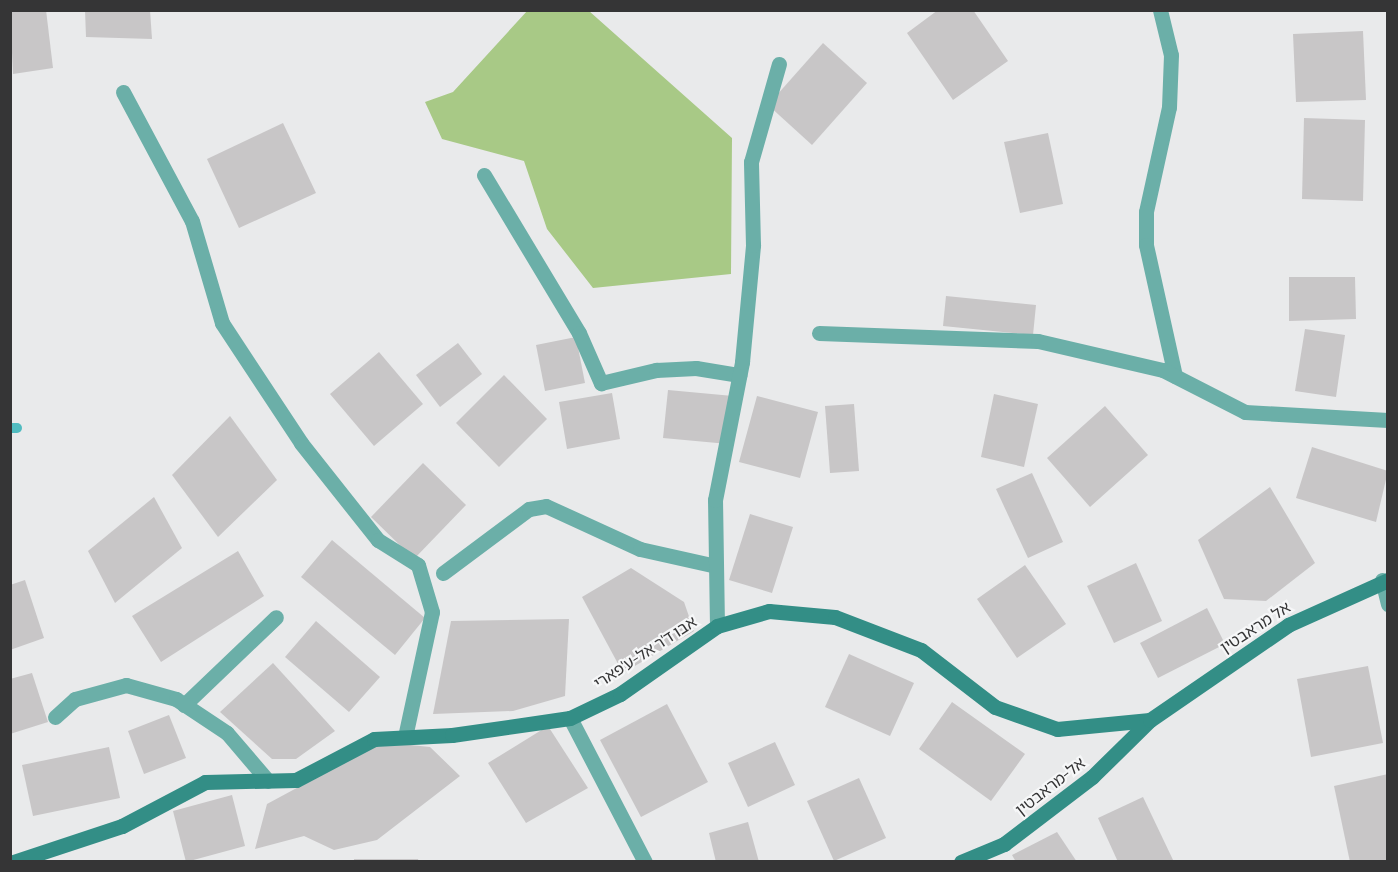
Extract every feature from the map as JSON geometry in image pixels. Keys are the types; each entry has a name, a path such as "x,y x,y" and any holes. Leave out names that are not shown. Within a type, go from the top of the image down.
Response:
{"street":[{"path":"1160,10 1171,55 1169,107 1146,212 1146,245 1175,376"},
{"path":"717,626 716,500 740,375 753,245 751,162 779,64"},
{"path":"123,92 192,221 222,322 301,444 378,540 418,565 432,612 405,737"},
{"path":"484,175 579,333 602,382 666,369 740,375"},
{"path":"819,333 1038,341 1122,356 1175,376 1245,412 1388,420"},
{"path":"443,573 529,509 546,506 640,549 716,566"},
{"path":"1385,580 1388,604"},
{"name":"אל מראבטין","path":"1150,720 1288,625 1385,580"},
{"name":"אבו ד'ר אל-ע'פארי","path":"13,861 122,826 205,782 296,780 374,739 570,718 620,693 717,626 769,610 835,616 921,650 995,707 1056,729 1150,720"},
{"path":"184,705 276,617"},
{"path":"55,717 75,699 126,685 184,705 227,733 268,781"},
{"path":"570,718 645,861"},
{"name":"אל-מראבטין","path":"961,861 1004,844 1092,777 1150,720"}],"green space":[{"path":"528,10 589,11 732,138 731,274 593,288 547,229 524,161 442,139 425,102 453,92"}],"building":[{"path":"10,10 46,10 53,68 13,74"},
{"path":"85,10 150,10 152,39 86,37"},
{"path":"938,10 973,10 1008,61 953,100 907,33"},
{"path":"1363,31 1366,100 1296,102 1293,34"},
{"path":"823,43 867,83 812,145 768,105"},
{"path":"1304,118 1365,120 1363,201 1302,199"},
{"path":"283,123 316,193 239,228 207,159"},
{"path":"1048,133 1063,204 1020,213 1004,142"},
{"path":"1289,277 1355,277 1356,319 1289,321"},
{"path":"946,296 1036,305 1033,335 943,326"},
{"path":"1305,329 1345,335 1336,397 1295,391"},
{"path":"576,337 585,383 545,391 536,345"},
{"path":"458,343 482,374 440,407 416,375"},
{"path":"379,352 423,404 374,446 330,394"},
{"path":"504,375 547,419 499,467 456,423"},
{"path":"668,390 733,396 728,444 663,438"},
{"path":"612,393 620,439 567,449 559,402"},
{"path":"994,394 1038,404 1024,467 981,457"},
{"path":"757,396 818,412 800,478 739,462"},
{"path":"854,404 859,471 830,473 825,406"},
{"path":"1105,406 1148,455 1090,507 1047,458"},
{"path":"230,416 277,480 218,537 172,475"},
{"path":"1312,447 1388,471 1376,522 1296,498"},
{"path":"423,463 466,505 414,559 371,517"},
{"path":"1032,473 1063,542 1028,558 996,489"},
{"path":"1270,487 1315,563 1266,601 1224,599 1198,540"},
{"path":"154,497 182,548 115,603 88,551"},
{"path":"750,514 793,527 772,593 729,580"},
{"path":"332,540 425,618 395,655 301,577"},
{"path":"238,551 264,596 161,662 132,616"},
{"path":"1136,563 1162,621 1114,643 1087,586"},
{"path":"1025,565 1066,624 1017,658 977,599"},
{"path":"631,568 684,602 694,631 623,673 582,597"},
{"path":"25,580 44,638 10,650 10,585"},
{"path":"1207,608 1225,644 1158,678 1140,643"},
{"path":"569,619 565,696 513,711 433,714 451,621"},
{"path":"316,621 380,677 349,712 285,657"},
{"path":"849,654 914,683 890,736 825,707"},
{"path":"273,663 335,731 296,759 272,759 220,712"},
{"path":"1368,666 1383,743 1311,757 1297,679"},
{"path":"32,673 48,722 10,734 10,679"},
{"path":"952,702 1025,754 991,801 919,749"},
{"path":"667,704 708,782 641,817 600,740"},
{"path":"169,715 186,758 144,774 128,731"},
{"path":"548,726 588,788 526,823 488,763"},
{"path":"382,742 430,747 460,776 377,840 334,850 304,836 255,849 267,804"},
{"path":"775,742 795,785 748,807 728,763"},
{"path":"109,747 120,798 33,816 22,765"},
{"path":"1388,774 1388,862 1350,862 1334,786"},
{"path":"859,778 886,838 834,861 807,801"},
{"path":"232,795 245,846 186,862 173,811"},
{"path":"1143,797 1174,862 1118,862 1098,818"},
{"path":"748,822 759,862 716,862 709,833"},
{"path":"1057,832 1077,862 1016,862 1012,855"},
{"path":"354,859 418,859 419,862 354,862"}],"waterway":[{"path":"10,428 17,428"}]}
